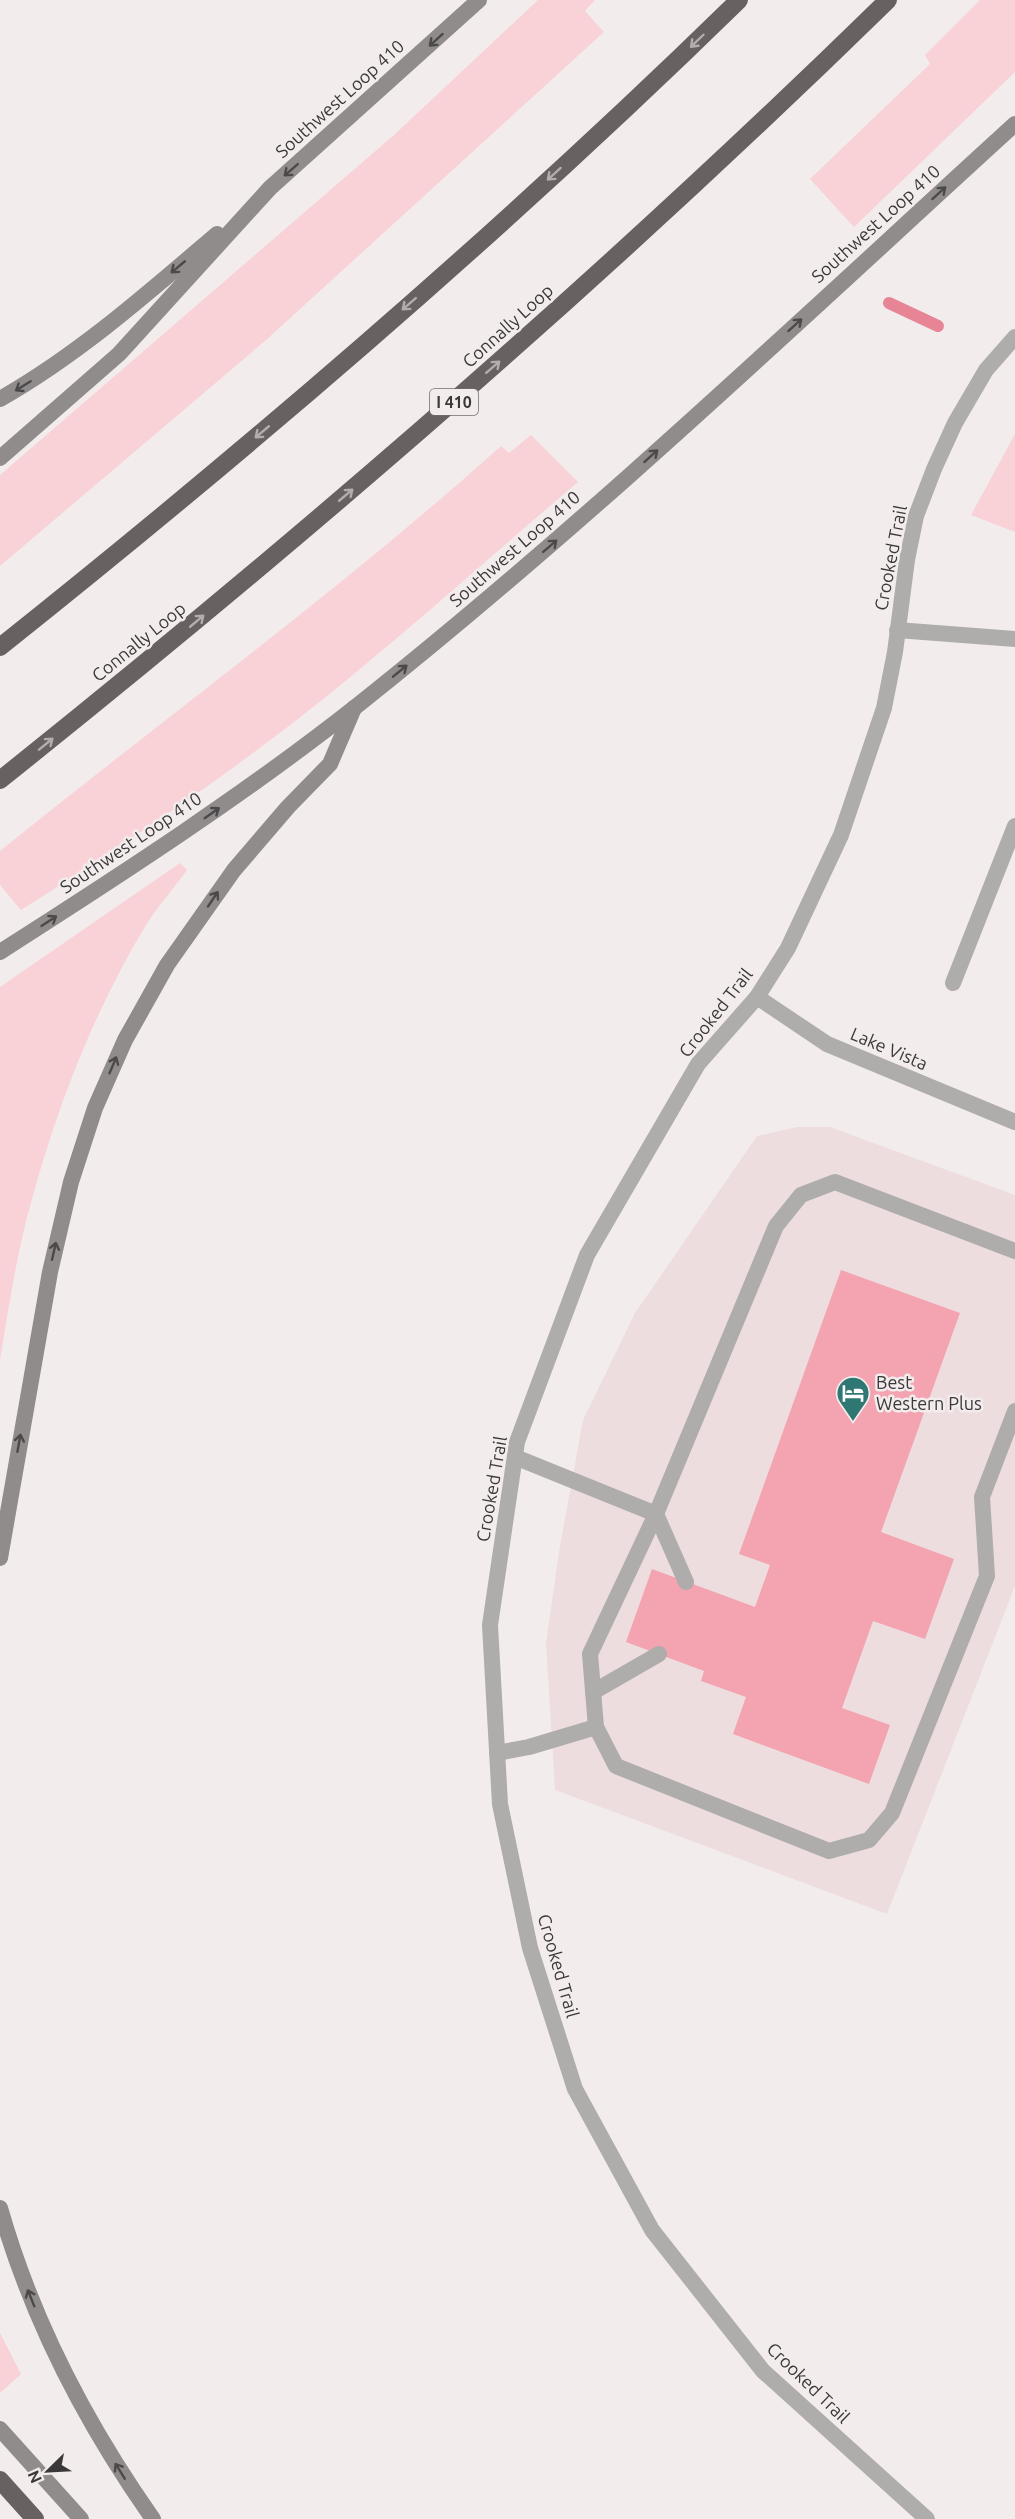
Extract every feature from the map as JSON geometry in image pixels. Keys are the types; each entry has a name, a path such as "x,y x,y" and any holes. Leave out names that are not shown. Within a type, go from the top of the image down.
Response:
{"highway":[{"path":"0,647 172,509 288,410 625,110 739,0"},
{"name":"Connally Loop","path":"0,780 147,663 267,563 498,363 619,256 888,0"},
{"path":"0,2480 35,2519"}],"main road":[{"name":"Southwest Loop 410","path":"0,458 119,354 270,188 479,0"},
{"name":"Southwest Loop 410","path":"0,952 173,840 355,707 491,597 598,503 1015,124"},
{"path":"0,399 51,367 114,320 270,188"},
{"path":"0,1558 50,1272 71,1182 95,1108 125,1040 167,965 234,870 288,807 330,764 355,707"},
{"path":"0,2208 29,2293 64,2374 96,2433 153,2519"},
{"path":"0,2429 81,2519"}],"street":[{"name":"Crooked Trail","path":"927,2519 764,2371 652,2230 575,2089 530,1948 500,1804 489,1625 517,1442 587,1255 699,1064 757,997 788,948 842,835 884,708 916,516 933,469 955,423 986,370 1015,336"},
{"path":"897,630 1015,639"},
{"path":"952,983 1015,826"},
{"name":"Lake Vista","path":"757,997 827,1044 1015,1122"},
{"path":"1015,1251 835,1182 801,1196 776,1226 656,1514 590,1654 596,1727 616,1766 830,1851 869,1840 892,1813 987,1576 982,1497 1015,1411"},
{"path":"515,1457 656,1514 686,1582"},
{"path":"593,1692 659,1654"},
{"path":"497,1753 529,1747 596,1727"}],"shaded area":[{"path":"538,0 595,0 585,11 604,32 265,341 0,566 0,475 394,135"},
{"path":"980,0 1015,0 1015,72 854,227 810,179 930,64 925,55"},
{"path":"1015,434 1015,532 971,515"},
{"path":"531,435 578,482 404,632 298,719 231,770 162,818 21,910 0,885 0,851 379,551 501,446 509,453"},
{"path":"180,863 187,870 151,918 110,990 66,1093 42,1163 22,1238 0,1360 0,987"},
{"path":"797,1127 830,1127 1015,1195 1015,1586 887,1914 555,1790 546,1643 559,1552 583,1420 635,1313 757,1136"},
{"path":"0,2333 21,2374 1,2392 0,2392"}],"building":[{"name":"Best Western Plus","path":"841,1270 960,1313 881,1532 954,1559 925,1639 873,1621 842,1708 890,1725 869,1784 733,1734 746,1697 701,1681 704,1671 626,1642 652,1569 755,1607 770,1565 739,1554"}],"waterway":[{"path":"889,303 938,326"}],"place":[{"name":"Best Western Plus","path":"853,1422"}]}
